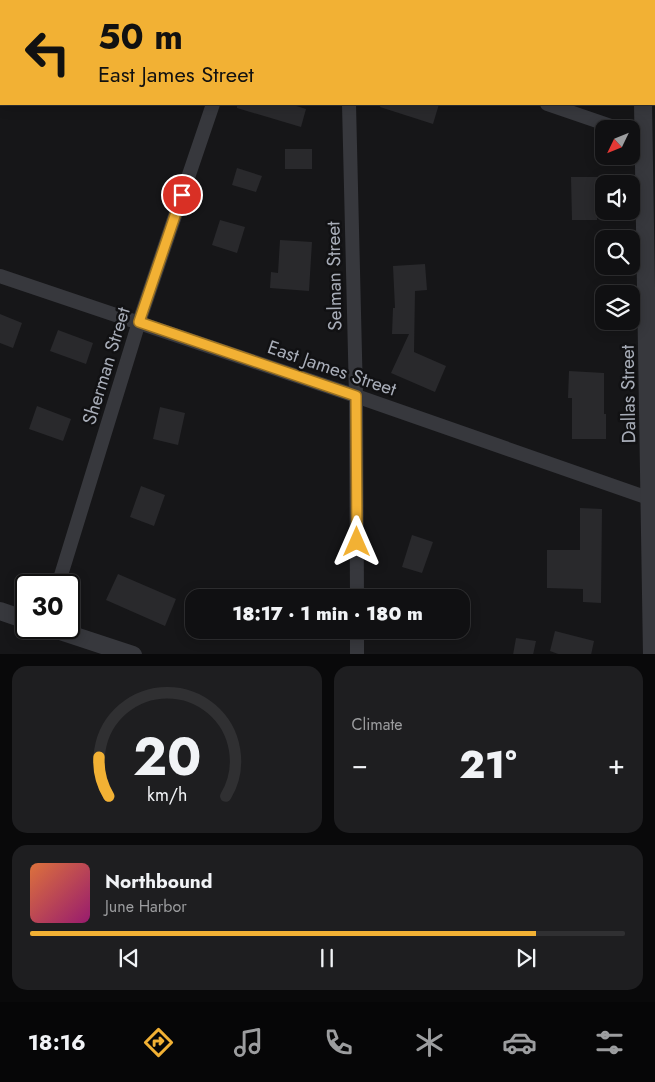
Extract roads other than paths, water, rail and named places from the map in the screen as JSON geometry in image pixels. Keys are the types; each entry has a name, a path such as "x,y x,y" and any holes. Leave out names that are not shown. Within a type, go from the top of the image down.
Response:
{"street":[{"name":"Sherman Street","path":"61,574 139,322 213,105"},
{"name":"Selman Street","path":"349,105 356,396 357,589"},
{"path":"550,105 595,120"},
{"name":"Dallas Street","path":"640,125 644,105"},
{"name":"Dallas Street","path":"639,165 651,499 652,654"},
{"name":"East James Street","path":"0,276 356,396 651,499"},
{"path":"0,612 15,617"},
{"path":"80,637 133,654"},
{"path":"357,639 358,654"}]}
